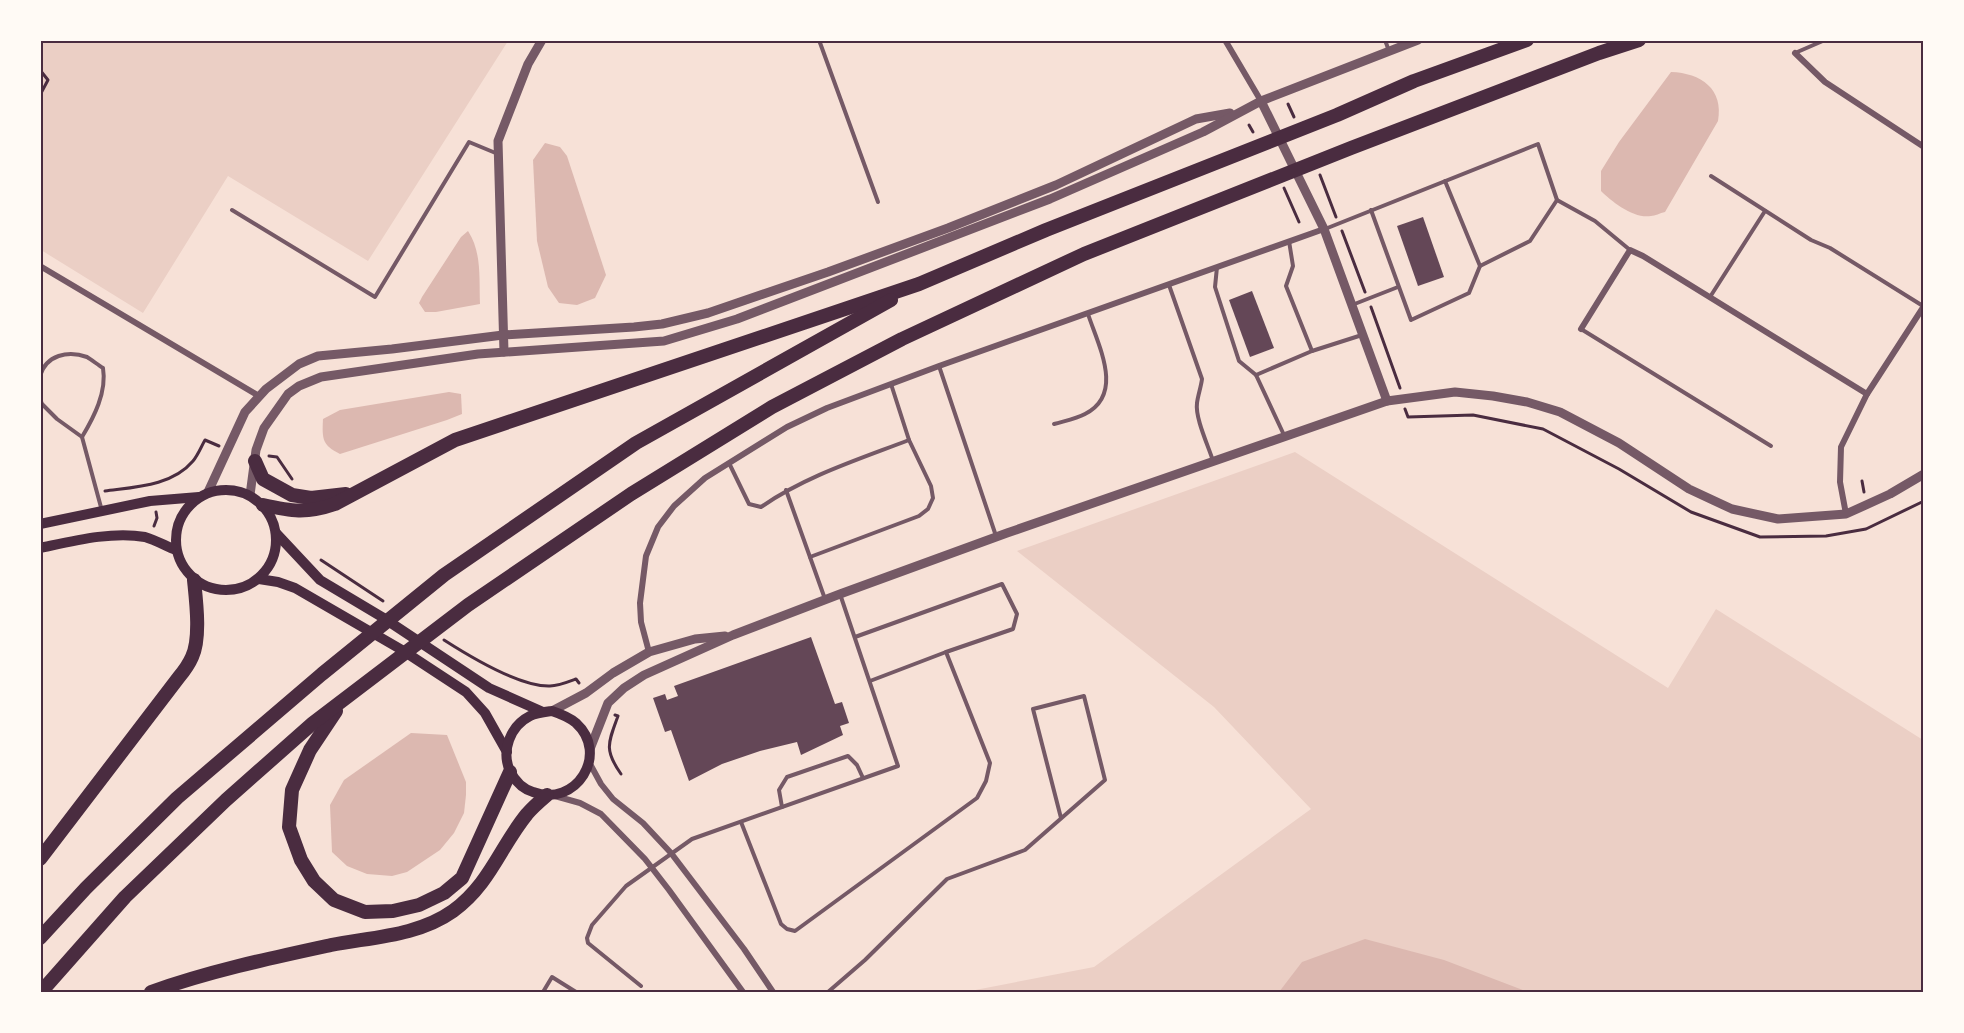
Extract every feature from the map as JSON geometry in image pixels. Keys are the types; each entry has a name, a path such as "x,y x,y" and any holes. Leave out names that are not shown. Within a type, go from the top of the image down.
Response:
{"highway":[{"path":"262,505 293,511 316,510 335,504 455,440 919,284 1337,115 1414,81 1527,40"},
{"path":"41,993 111,912 171,852 267,763 343,700 468,604 631,494 772,407 902,339 1084,254 1351,148 1599,53 1639,40"},
{"path":"40,938 86,888 177,798 322,674 444,575 636,443 919,284"},
{"path":"255,461 263,479 292,495 311,498 357,493"},
{"path":"40,859 179,677 193,655 196,638 194,580"},
{"path":"343,700 310,750 292,790 289,827 301,860 314,881 334,900 364,912 393,912 419,905 444,893 462,878 510,772"},
{"path":"151,993 220,971 404,932 436,920 452,912 472,894 494,868 507,843 528,813 549,795"}],"main road":[{"path":"40,524 153,501 219,490 235,490 250,495 262,505 272,518 276,533 276,549 270,566 259,579 243,588 226,591 209,588 194,580 182,567 176,550 176,533 181,516 203,494"},
{"path":"276,533 320,580 382,617 489,688 575,722 582,729 590,748 585,774 566,792 549,795 528,790 518,783 510,772 507,759 512,734 520,723 530,716 547,711"},
{"path":"40,548 113,536 148,539 176,550"},
{"path":"259,579 295,588 402,650 466,692 485,713 507,752"}],"street":[{"path":"504,352 498,141 528,64 542,40"},
{"path":"1225,40 1261,101 1324,229 1386,401"},
{"path":"250,495 256,450 264,428 288,394 298,386 321,377 467,355 664,341 737,319 1050,199 1203,132 1261,101 1418,40"},
{"path":"1796,53 1824,82 1923,147"},
{"path":"203,494 245,412 266,389 299,364 318,356 503,335 663,324 708,313 828,273 948,228 1056,185 1196,119 1238,112"},
{"path":"649,652 641,622 640,603 646,556 658,527 674,506 705,478 787,427 827,408 1324,229"},
{"path":"1581,329 1630,250 1867,394"},
{"path":"40,266 259,396"},
{"path":"1846,514 1840,482 1841,447 1867,394 1923,306"},
{"path":"590,748 608,703 624,688 644,675 733,635 996,537 1386,401 1455,392 1527,402 1560,412 1619,443 1689,489 1732,509 1778,519 1846,514 1890,494 1923,474"},
{"path":"547,711 586,693 649,652 695,639 733,635"},
{"path":"589,762 601,784 613,799 643,823 671,853 744,949 773,993"},
{"path":"549,795 580,803 602,814 652,867 743,993"}],"lane":[{"path":"819,40 878,202"},
{"path":"1385,40 1390,52"},
{"path":"1796,53 1826,40"},
{"path":"232,210 375,297 469,142 499,155"},
{"path":"1324,229 1538,144 1557,200 1595,221 1630,250"},
{"path":"1711,176 1811,240 1830,248 1923,306"},
{"path":"1445,181 1480,266"},
{"path":"1371,210 1411,320 1469,293 1480,266 1530,241 1557,200"},
{"path":"1710,297 1765,211"},
{"path":"1289,242 1293,266 1286,286 1312,351"},
{"path":"1217,267 1215,287 1239,361 1256,375 1284,435"},
{"path":"1169,285 1202,379 1197,412 1213,461"},
{"path":"1352,305 1398,287"},
{"path":"1054,424 1085,414 1100,403 1107,388 1106,372 1088,314"},
{"path":"1581,329 1771,446"},
{"path":"1256,375 1312,351 1363,335"},
{"path":"40,376 51,358 68,353 87,358 103,368 105,381 93,417 82,437"},
{"path":"939,366 996,537"},
{"path":"810,557 919,516 928,509 933,498 931,486 909,440 891,384"},
{"path":"40,399 57,419 82,437 102,511"},
{"path":"729,463 749,504 761,507 786,490 829,470 909,440"},
{"path":"786,490 825,599"},
{"path":"855,637 1002,584 1017,614 1013,629 870,681"},
{"path":"641,986 588,943 587,938 592,925 626,886 693,839 898,766 840,594"},
{"path":"741,822 781,924 795,931 976,798 987,781 990,763 946,652"},
{"path":"828,993 947,879 1025,850 1105,780 1084,696 1033,709 1061,818"},
{"path":"782,807 779,790 787,777 848,756 857,765 863,778"},
{"path":"543,993 552,978 576,993"}],"path":[{"path":"40,70 48,80 40,94"},
{"path":"1320,176 1400,384"},
{"path":"1286,191 1299,222"},
{"path":"98,492 165,480 195,460 205,440"},
{"path":"277,456 296,484"},
{"path":"148,539 157,518 150,484"},
{"path":"321,560 386,603"},
{"path":"445,640 464,652 534,685 552,687 576,679"},
{"path":"618,716 609,747 611,760 621,774"}],"shaded area":[{"path":"40,41 508,41 368,261 228,176 143,313 41,250"},
{"path":"1671,72 1692,76 1708,85 1717,100 1718,121 1665,212 1653,216 1638,215 1617,205 1601,191 1601,171 1619,142"},
{"path":"545,143 560,147 567,156 606,275 595,298 577,305 559,303 548,287 537,241 533,160"},
{"path":"468,231 478,257 480,304 425,312 419,303 422,297 461,237"},
{"path":"449,392 461,394 462,414 340,454 324,441 323,419 340,410"},
{"path":"1295,452 1668,688 1716,609 1923,740 1923,992 965,992 1094,967 1311,809 1214,707 1017,551"},
{"path":"411,733 447,735 466,782 464,813 454,833 440,850 407,872 392,876 367,874 347,866 332,852 330,805 344,780"},
{"path":"1365,939 1444,960 1528,992 1279,992 1302,962"}],"building":[{"path":"1423,217 1444,277 1418,286 1397,226"},
{"path":"1252,291 1274,348 1250,357 1229,300"},
{"path":"811,637 835,704 842,702 849,723 840,726 843,735 801,755 797,742 760,751 722,764 689,781 671,730 665,732 653,698 665,694 667,700 678,696 674,686"}]}
